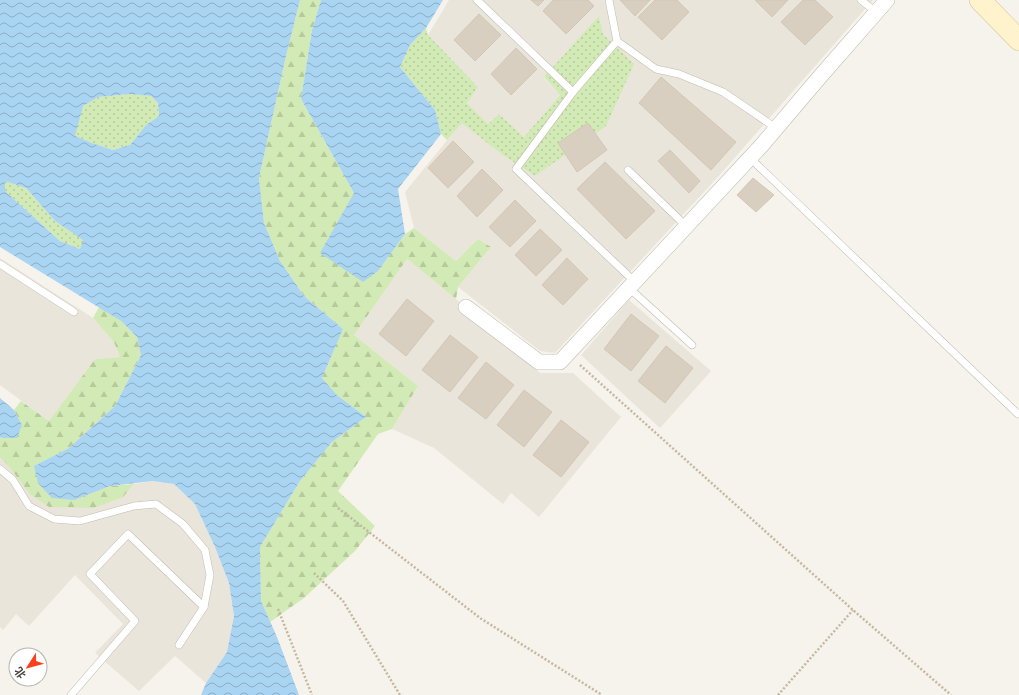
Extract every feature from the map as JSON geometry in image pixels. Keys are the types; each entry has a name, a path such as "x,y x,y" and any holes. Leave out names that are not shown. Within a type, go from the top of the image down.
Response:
{"street":[{"path":"466,307 539,362 560,362 750,158 887,0"},
{"path":"980,0 1019,40"}],"lane":[{"path":"476,0 573,92"},
{"path":"609,0 617,41 656,69 678,74 723,92 776,128"},
{"path":"861,0 876,12"},
{"path":"617,41 573,92 516,169 692,344"},
{"path":"750,158 1018,414"},
{"path":"628,170 686,226"},
{"path":"0,264 74,312"},
{"path":"0,469 13,480 29,506 54,520 80,521 134,506 156,504 183,524 204,550 210,575 204,607 179,645"},
{"path":"70,695 135,621 90,574 128,534 204,607"}],"path":[{"path":"567,354 950,695"},
{"path":"338,508 480,618 602,695"},
{"path":"314,573 343,601 400,695"},
{"path":"278,609 312,695"},
{"path":"778,695 853,610"}],"shaded area":[{"path":"449,0 873,0 716,179 555,353 540,351 458,287 491,247 478,239 456,261 414,228 405,192 462,122 504,156 535,176 634,65 603,34 599,17 544,78 560,95 524,137 499,114 488,124 467,103 478,87 428,35"},
{"path":"0,258 93,318 114,342 120,357 95,359 49,421 0,385"},
{"path":"407,259 456,299 540,373 573,373 621,417 539,517 511,493 503,504 434,448 392,429 418,386 354,335"},
{"path":"629,300 711,371 660,428 581,355"},
{"path":"0,458 6,463 123,497 134,484 153,481 174,484 195,504 215,547 229,583 234,616 227,652 206,683 175,656 139,691 95,653 123,624 75,575 29,626 16,614 3,630 0,627"}],"green space":[{"path":"300,0 321,0 312,30 301,99 354,193 378,271 405,234 414,228 456,261 478,239 491,247 458,287 456,299 407,259 354,335 418,386 392,429 378,434 338,491 375,526 355,551 304,598 270,622 261,601 260,547 300,481 332,442 366,417 337,395 322,378 343,329 304,296 280,261 264,223 259,178"},
{"path":"599,16 603,34 634,64 606,126 535,176 504,156 462,123 447,140 441,134 435,110 400,67 410,45 426,28 428,35 478,87 467,103 488,124 499,114 524,137 560,95 544,77"},
{"path":"130,94 151,96 158,103 159,116 146,125 130,145 113,150 74,136 82,106 98,97"},
{"path":"5,181 26,188 55,221 84,240 80,249 60,241 5,191"},
{"path":"99,307 121,321 137,337 141,355 115,406 69,448 34,466 74,500 110,486 134,484 123,497 94,508 49,507 31,495 6,463 0,458 0,437 2,438 22,425 14,410 21,401 49,421 95,359 120,357 114,342 93,318"}],"water":[{"path":"0,0 300,0 259,178 264,223 280,261 304,296 343,329 322,378 337,395 366,417 332,442 300,481 260,547 261,601 277,637 299,695 201,695 206,683 227,652 234,616 229,583 215,547 195,504 174,484 153,481 110,486 74,500 52,498 38,483 34,466 69,448 115,406 141,355 137,337 121,321 0,247","holes":["130,94 151,96 158,103 159,116 146,125 130,145 113,150 75,136 83,106 98,97","5,181 26,188 55,221 83,240 80,249 60,241 5,191"]},
{"path":"321,0 443,0 426,28 410,45 400,67 435,110 441,134 398,189 405,234 378,271 363,282 320,253 354,193 301,99 312,30"},
{"path":"0,398 14,410 22,425 17,438 0,437"}],"building":[{"path":"531,0 544,0 538,6"},
{"path":"553,0 588,0 594,6 566,34 543,11"},
{"path":"620,0 650,0 635,16"},
{"path":"655,0 677,0 689,12 662,40 638,17"},
{"path":"755,0 788,0 772,17"},
{"path":"803,0 815,0 833,17 805,45 781,22"},
{"path":"479,14 501,35 475,61 454,40"},
{"path":"516,48 537,69 511,95 491,74"},
{"path":"661,77 736,142 711,170 639,103"},
{"path":"588,123 607,150 577,172 558,143"},
{"path":"453,141 474,162 448,188 428,168"},
{"path":"670,150 700,181 689,193 658,161"},
{"path":"605,162 655,211 626,239 577,189"},
{"path":"482,169 503,190 477,217 457,196"},
{"path":"753,178 774,195 756,212 737,195"},
{"path":"515,200 536,221 510,247 489,227"},
{"path":"540,229 562,250 536,276 515,255"},
{"path":"567,258 588,279 563,305 542,285"},
{"path":"407,299 434,321 406,356 379,334"},
{"path":"631,314 659,336 631,371 604,349"},
{"path":"450,335 478,357 450,392 422,370"},
{"path":"666,346 693,368 665,403 638,381"},
{"path":"486,362 514,385 486,419 458,398"},
{"path":"524,390 552,412 524,447 497,425"},
{"path":"561,420 589,442 561,477 533,455"}]}
